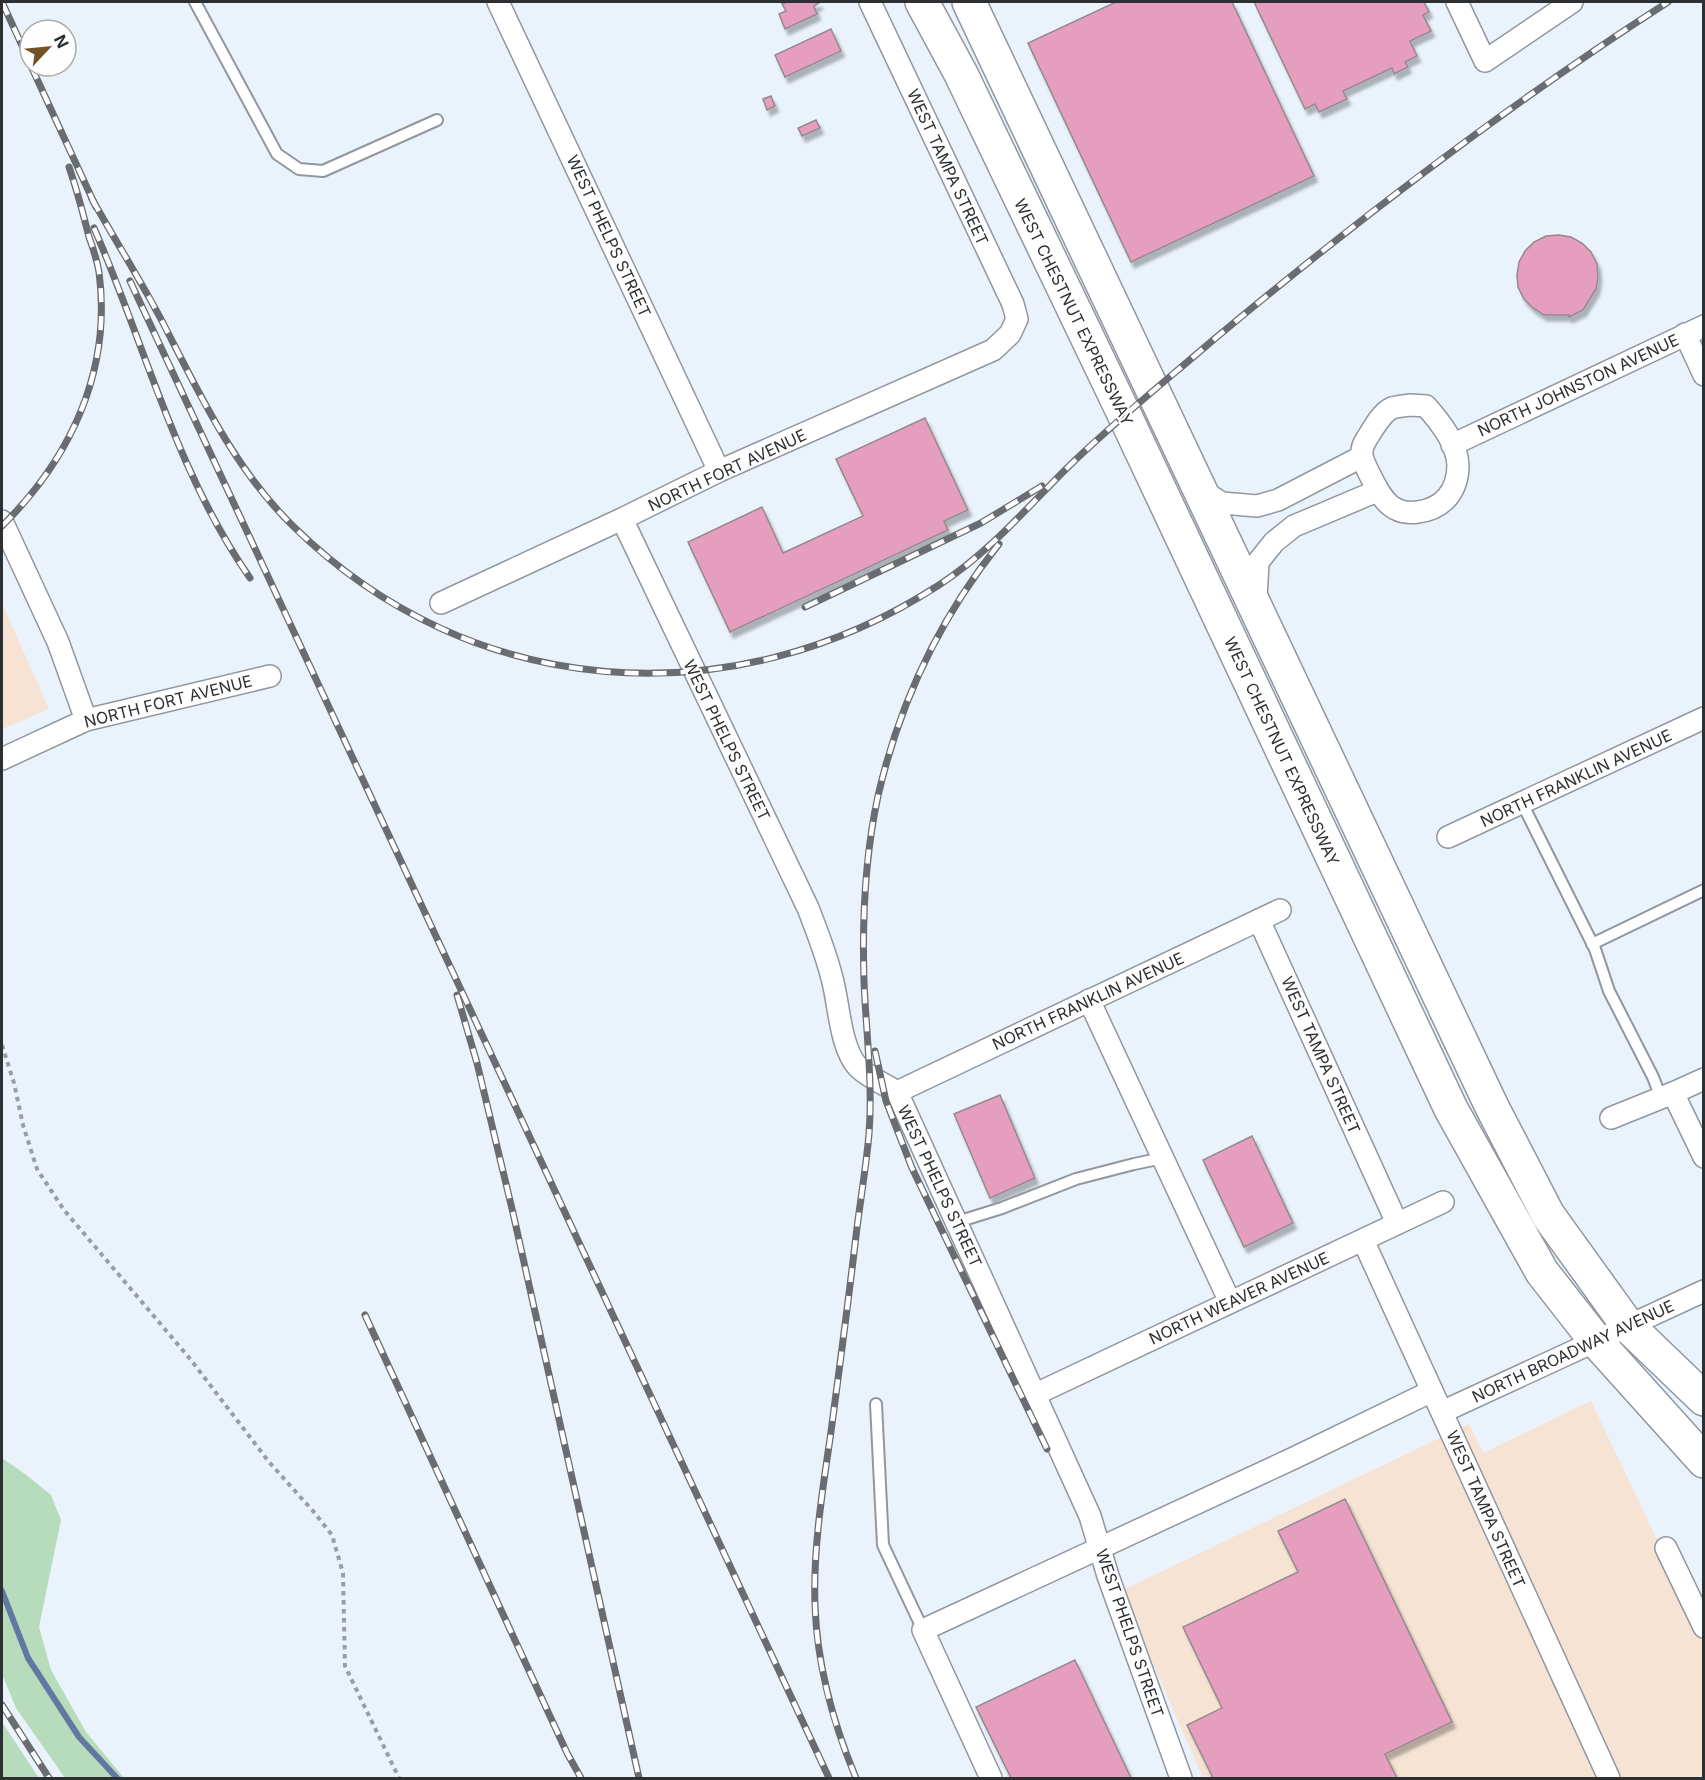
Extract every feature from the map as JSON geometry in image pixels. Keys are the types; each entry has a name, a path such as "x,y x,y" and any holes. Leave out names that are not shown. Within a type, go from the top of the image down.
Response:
{"main road":[{"name":"WEST CHESTNUT EXPRESSWAY","path":"922,2 961,74 1452,1109 1542,1272 1596,1341 1704,1461"},
{"path":"969,2 1492,1107 1543,1205 1628,1326 1704,1399"}],"street":[{"name":"WEST PHELPS STREET","path":"498,2 719,471"},
{"name":"WEST TAMPA STREET","path":"870,2 1014,304 1017,319 1010,334"},
{"path":"1457,2 1485,61 1572,2"},
{"path":"1694,330 1704,375"},
{"name":"NORTH JOHNSTON AVENUE","path":"1452,445 1694,330"},
{"name":"NORTH FORT AVENUE","path":"441,603 719,471 993,350 1010,334"},
{"path":"1410,405 1426,406 1442,424 1452,445 1458,465 1455,486 1444,502 1430,510 1408,513 1394,509 1377,491 1361,457 1362,446 1376,424 1391,408 1410,405"},
{"path":"1198,488 1222,503 1257,506 1278,500 1361,457"},
{"path":"1255,609 1258,562 1274,542 1294,526 1377,491"},
{"name":"WEST PHELPS STREET","path":"622,519 808,908 833,978 845,1041 851,1058 858,1068 897,1092 1036,1394 1090,1516 1181,1779"},
{"path":"2,521 58,642 86,720"},
{"name":"NORTH FORT AVENUE","path":"2,759 86,720 270,676"},
{"name":"NORTH FRANKLIN AVENUE","path":"1448,837 1704,718"},
{"name":"NORTH FRANKLIN AVENUE","path":"897,1092 1280,910"},
{"name":"WEST TAMPA STREET","path":"1259,920 1397,1223"},
{"path":"1089,1000 1230,1302"},
{"path":"1611,1118 1704,1079"},
{"path":"1667,1096 1704,1157"},
{"name":"NORTH WEAVER AVENUE","path":"1036,1394 1443,1202"},
{"name":"WEST TAMPA STREET","path":"1363,1240 1442,1412 1600,1776"},
{"name":"NORTH BROADWAY AVENUE","path":"1442,1412 1704,1291"},
{"path":"992,1779 923,1630 1100,1550 1432,1391"},
{"path":"1666,1548 1704,1627"}],"lane":[{"path":"195,2 277,154 299,169 323,171 437,120"},
{"path":"1522,803 1592,944 1609,991 1653,1077 1667,1096"},
{"path":"1592,944 1704,890"},
{"path":"957,1222 1002,1208 1076,1179 1163,1158"},
{"path":"876,1404 883,1545 923,1630"}],"path":[{"path":"2,1045 37,1169 64,1210 191,1360 269,1462 332,1535 343,1573 345,1666 399,1779"}],"shaded area":[{"path":"2,603 49,709 2,729"},
{"path":"1591,1401 1703,1636 1703,1778 1203,1778 1121,1591 1469,1424 1483,1453"}],"green space":[{"path":"2,1458 51,1495 61,1520 39,1627 51,1670 86,1732 124,1778 65,1778 16,1708 2,1674"},
{"path":"2,1722 39,1778 2,1778"}],"building":[{"path":"819,2 814,6 817,14 785,29 779,14 786,11 782,4"},
{"path":"1116,2 1232,2 1314,176 1131,262 1028,43"},
{"path":"1256,2 1424,2 1429,12 1423,15 1431,31 1410,41 1417,56 1405,62 1408,67 1394,74 1392,68 1343,91 1347,99 1319,112 1315,104 1305,109"},
{"path":"831,29 841,51 785,77 775,55"},
{"path":"771,96 775,106 767,110 763,99"},
{"path":"816,120 820,128 802,136 798,128"},
{"path":"1546,236 1571,237 1582,243 1591,252 1597,264 1596,289 1583,310 1569,317 1569,315 1544,315 1524,299 1518,287 1519,262 1525,251 1534,242"},
{"path":"925,418 968,510 944,521 948,530 730,632 688,542 762,507 783,553 863,516 836,459"},
{"path":"1000,1095 1035,1178 990,1198 954,1114"},
{"path":"1252,1136 1293,1223 1244,1247 1203,1160"},
{"path":"1345,1499 1452,1722 1385,1754 1397,1778 1213,1778 1187,1725 1222,1708 1183,1627 1298,1572 1278,1531"},
{"path":"1075,1660 1131,1778 1011,1778 976,1707"}],"waterway":[{"path":"2,1591 28,1658 79,1737 117,1778"}],"railway":[{"path":"2,2 18,37"},
{"path":"92,199 155,307 220,431 236,456 273,505 294,527 364,585 441,628 522,657 606,672 691,671 776,657 859,628 957,573 990,545 1083,452 1119,420 1322,251 1492,122 1668,2"},
{"path":"37,78 96,207"},
{"path":"2,526 27,500 66,442 81,410 92,378 99,343 101,308 99,272 69,167"},
{"path":"94,228 182,452 224,537 250,578"},
{"path":"130,281 829,1778"},
{"path":"805,607 981,523 1042,486"},
{"path":"856,1778 833,1715 823,1672 816,1628 815,1585 821,1501 869,1134 870,1077 863,958 867,865 878,796 897,728 910,695 940,632 978,572 999,544"},
{"path":"457,995 477,1063 513,1213 639,1778"},
{"path":"875,1051 886,1101 912,1168 1047,1449"},
{"path":"365,1315 567,1753 581,1778"},
{"path":"2,1705 49,1778"}]}
